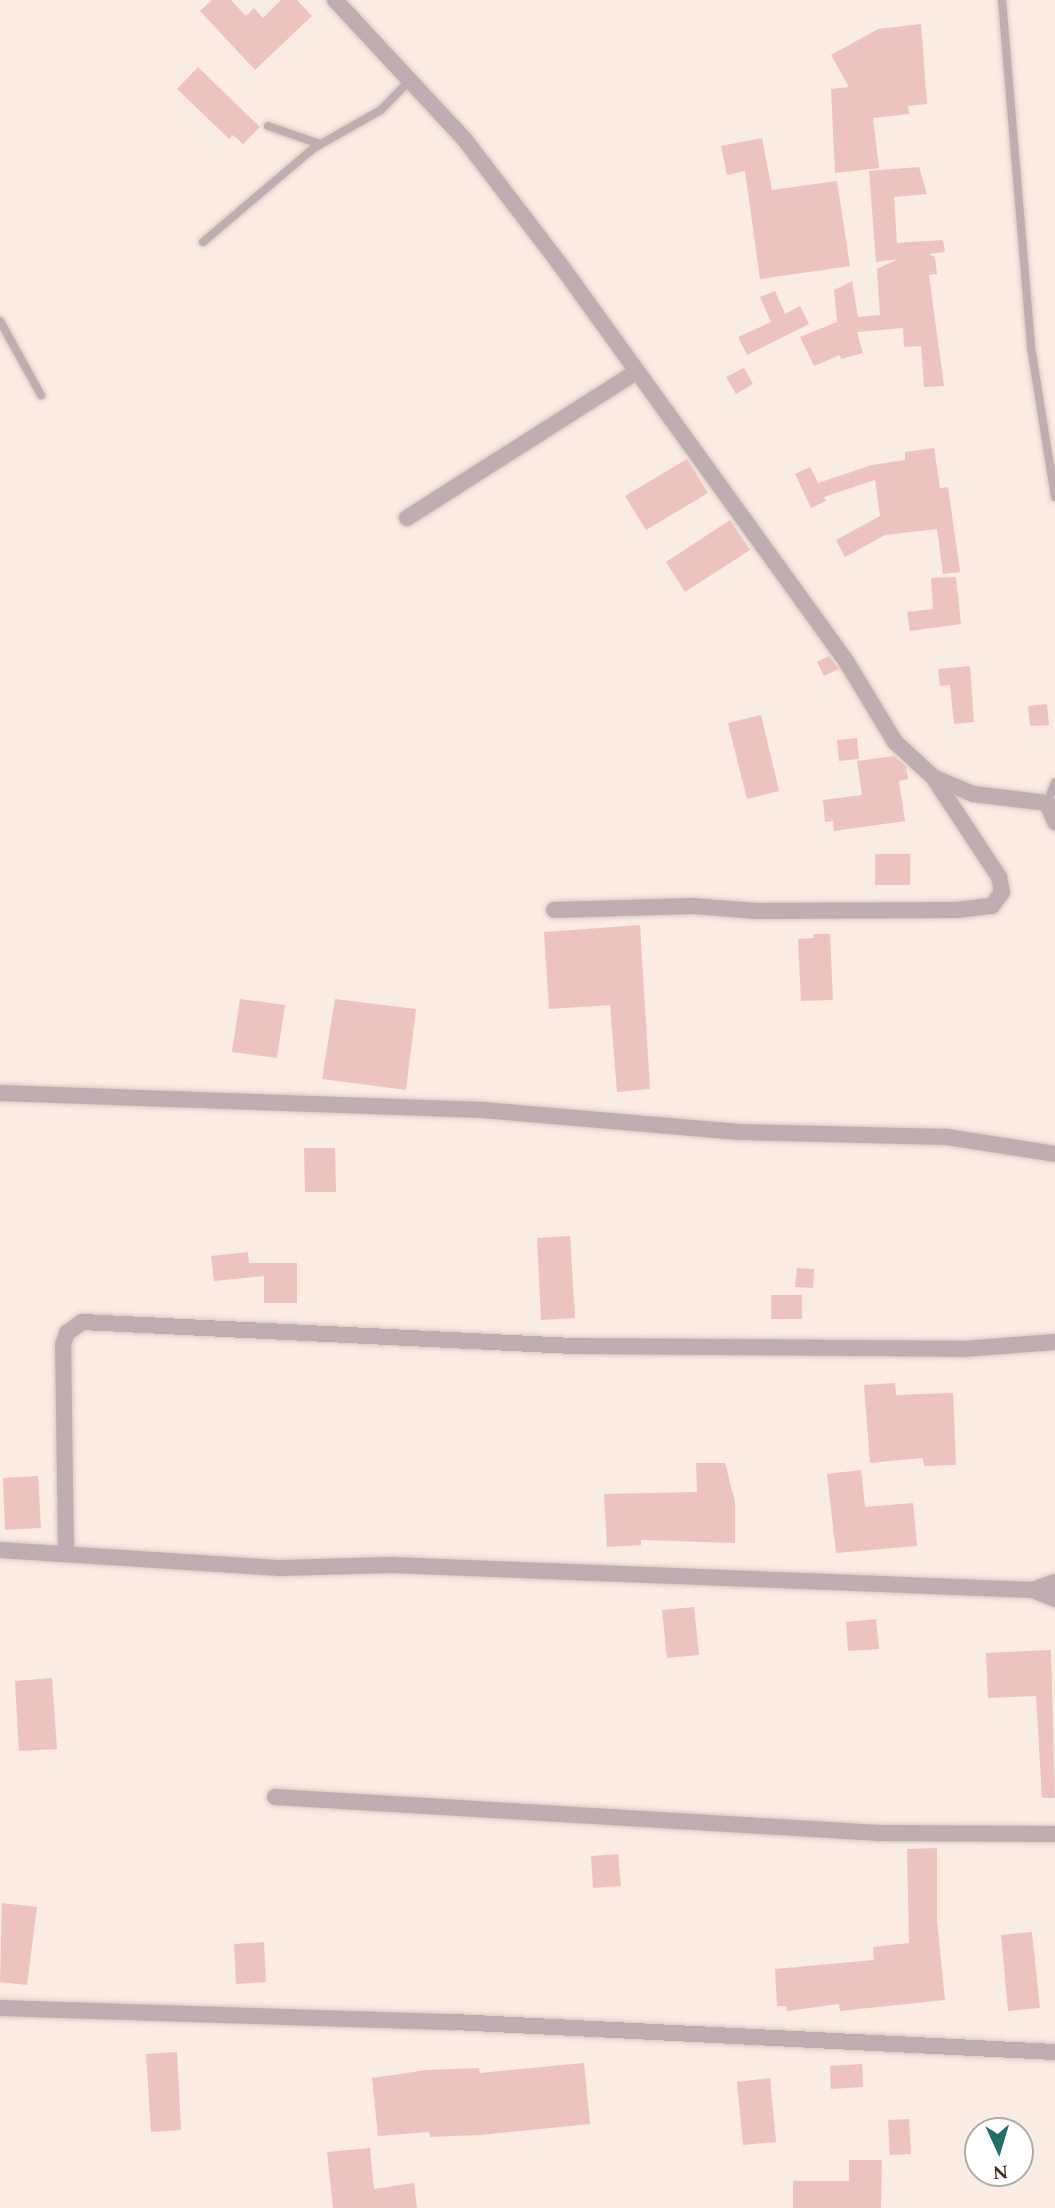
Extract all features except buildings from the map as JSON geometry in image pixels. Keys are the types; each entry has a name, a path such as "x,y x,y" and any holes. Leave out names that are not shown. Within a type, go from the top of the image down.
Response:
{"street":[{"path":"335,0 465,140 846,662 895,742 933,777 999,877 1002,892 992,906 957,910 756,911 693,905 554,910"},
{"path":"408,518 636,372"},
{"path":"933,777 973,794 1047,803 1055,822"},
{"path":"0,1093 483,1110 739,1132 947,1137 1055,1154"},
{"path":"66,1553 63,1345 68,1333 82,1322 579,1346 962,1349 1055,1342"},
{"path":"0,1550 280,1568 391,1565 1033,1590 1055,1599"},
{"path":"1033,1590 1055,1582"},
{"path":"275,1797 623,1820 760,1822 879,1833 1055,1834"},
{"path":"0,2008 454,2022 1055,2052"}],"lane":[{"path":"1002,0 1031,347 1053,457 1055,497"},
{"path":"203,242 320,144 381,110 410,80"},
{"path":"268,126 320,144"},
{"path":"0,321 41,395"},
{"path":"1047,803 1055,782"}]}
